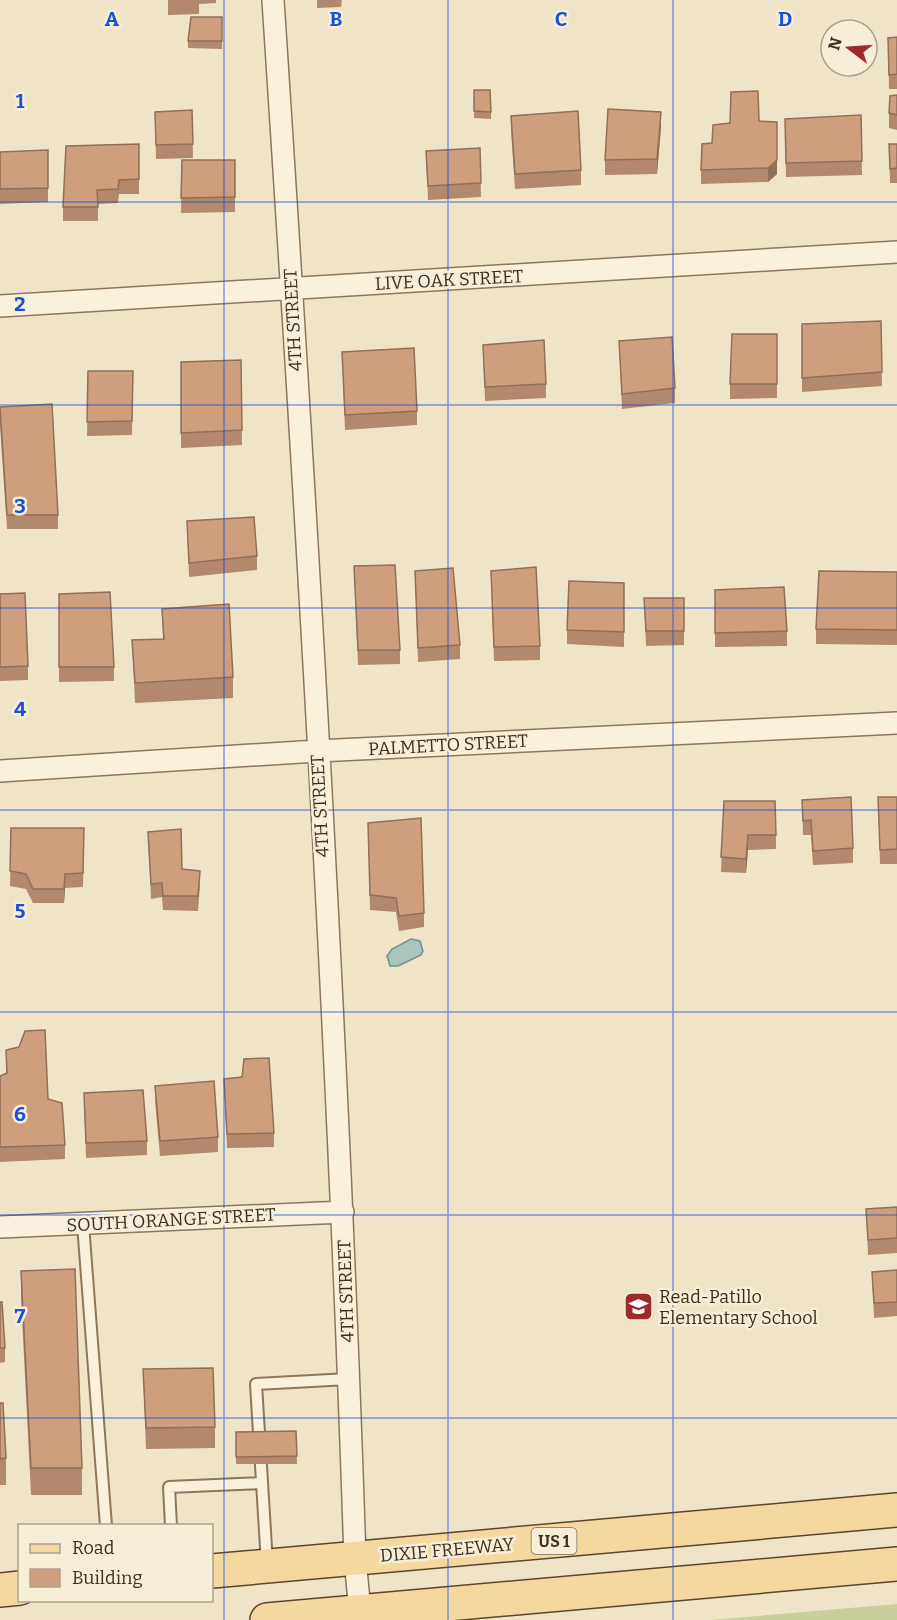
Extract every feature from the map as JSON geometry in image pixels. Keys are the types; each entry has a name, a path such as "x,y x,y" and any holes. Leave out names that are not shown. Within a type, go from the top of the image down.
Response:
{"main road":[{"name":"DIXIE FREEWAY","path":"213,1571 897,1510"},
{"path":"267,1620 897,1564"},
{"path":"0,1590 18,1588"}],"street":[{"name":"4TH STREET","path":"273,0 292,289 343,1212 355,1558 360,1612"},
{"name":"LIVE OAK STREET","path":"0,306 897,252"},
{"name":"PALMETTO STREET","path":"0,771 317,751 897,723"},
{"name":"SOUTH ORANGE STREET","path":"0,1227 343,1212"}],"lane":[{"path":"83,1224 106,1524"},
{"path":"267,1566 256,1384 349,1379"},
{"path":"171,1524 169,1487 262,1483"}],"green space":[{"path":"897,1604 897,1620 711,1620"}],"water":[{"path":"411,939 420,941 423,951 421,955 398,966 390,966 387,956 392,949"}],"building":[{"path":"191,17 222,17 222,41 188,41"},
{"path":"897,37 897,74 889,75 888,38"},
{"path":"474,90 490,90 491,112 474,111"},
{"path":"758,91 759,121 777,122 777,160 768,168 701,170 702,144 712,143 713,125 730,123 731,92"},
{"path":"897,95 897,115 889,113 890,96"},
{"path":"608,109 661,112 657,159 605,160"},
{"path":"192,110 193,144 156,145 155,112"},
{"path":"578,111 581,170 515,174 511,116"},
{"path":"861,115 862,161 786,163 785,119"},
{"path":"139,144 139,179 119,180 118,189 97,190 98,207 63,207 66,146"},
{"path":"889,144 897,144 897,168 890,169"},
{"path":"480,148 481,183 428,186 426,151"},
{"path":"48,150 48,188 0,189 0,152"},
{"path":"182,160 235,160 235,197 181,198"},
{"path":"881,321 882,372 802,378 802,324"},
{"path":"732,334 777,334 777,384 730,384"},
{"path":"672,337 675,388 622,394 619,341"},
{"path":"544,340 546,384 485,387 483,345"},
{"path":"414,348 417,411 345,415 342,352"},
{"path":"241,360 242,430 181,433 181,362"},
{"path":"88,371 133,371 132,421 87,422"},
{"path":"52,404 58,515 7,515 0,407"},
{"path":"254,517 257,556 189,563 187,521"},
{"path":"395,565 400,650 358,650 354,566"},
{"path":"536,567 540,646 494,647 491,571"},
{"path":"453,568 460,645 418,648 415,571"},
{"path":"819,571 897,572 897,630 816,629"},
{"path":"569,581 624,583 624,632 567,630"},
{"path":"784,587 787,631 715,633 715,590"},
{"path":"110,592 114,667 59,667 59,594"},
{"path":"25,593 28,666 0,667 0,594"},
{"path":"644,598 684,598 684,631 646,631"},
{"path":"229,604 233,677 135,683 132,640 164,639 162,609"},
{"path":"851,797 853,848 813,851 811,820 803,821 802,800"},
{"path":"878,797 897,797 897,849 880,850"},
{"path":"724,801 775,801 776,835 748,835 746,859 721,857"},
{"path":"421,818 424,913 399,916 396,898 370,895 368,823"},
{"path":"11,828 84,828 83,873 65,874 64,889 33,889 26,874 10,871"},
{"path":"181,829 182,869 200,871 198,896 163,896 162,883 151,884 148,832"},
{"path":"45,1030 48,1099 62,1103 65,1145 0,1147 0,1076 7,1073 6,1050 19,1047 25,1031"},
{"path":"269,1058 274,1133 227,1134 224,1079 242,1077 244,1059"},
{"path":"214,1081 218,1137 160,1141 155,1086"},
{"path":"143,1090 147,1141 86,1143 84,1093"},
{"path":"897,1207 897,1238 868,1240 866,1209"},
{"path":"75,1269 82,1468 31,1468 21,1271"},
{"path":"897,1270 897,1302 874,1303 872,1272"},
{"path":"0,1302 2,1302 5,1348 0,1348"},
{"path":"213,1368 215,1427 146,1428 143,1369"},
{"path":"0,1403 3,1403 6,1458 0,1459"},
{"path":"296,1431 297,1456 236,1457 236,1432"}],"place":[{"name":"Read-Patillo Elementary School","path":"638,1307"}]}
